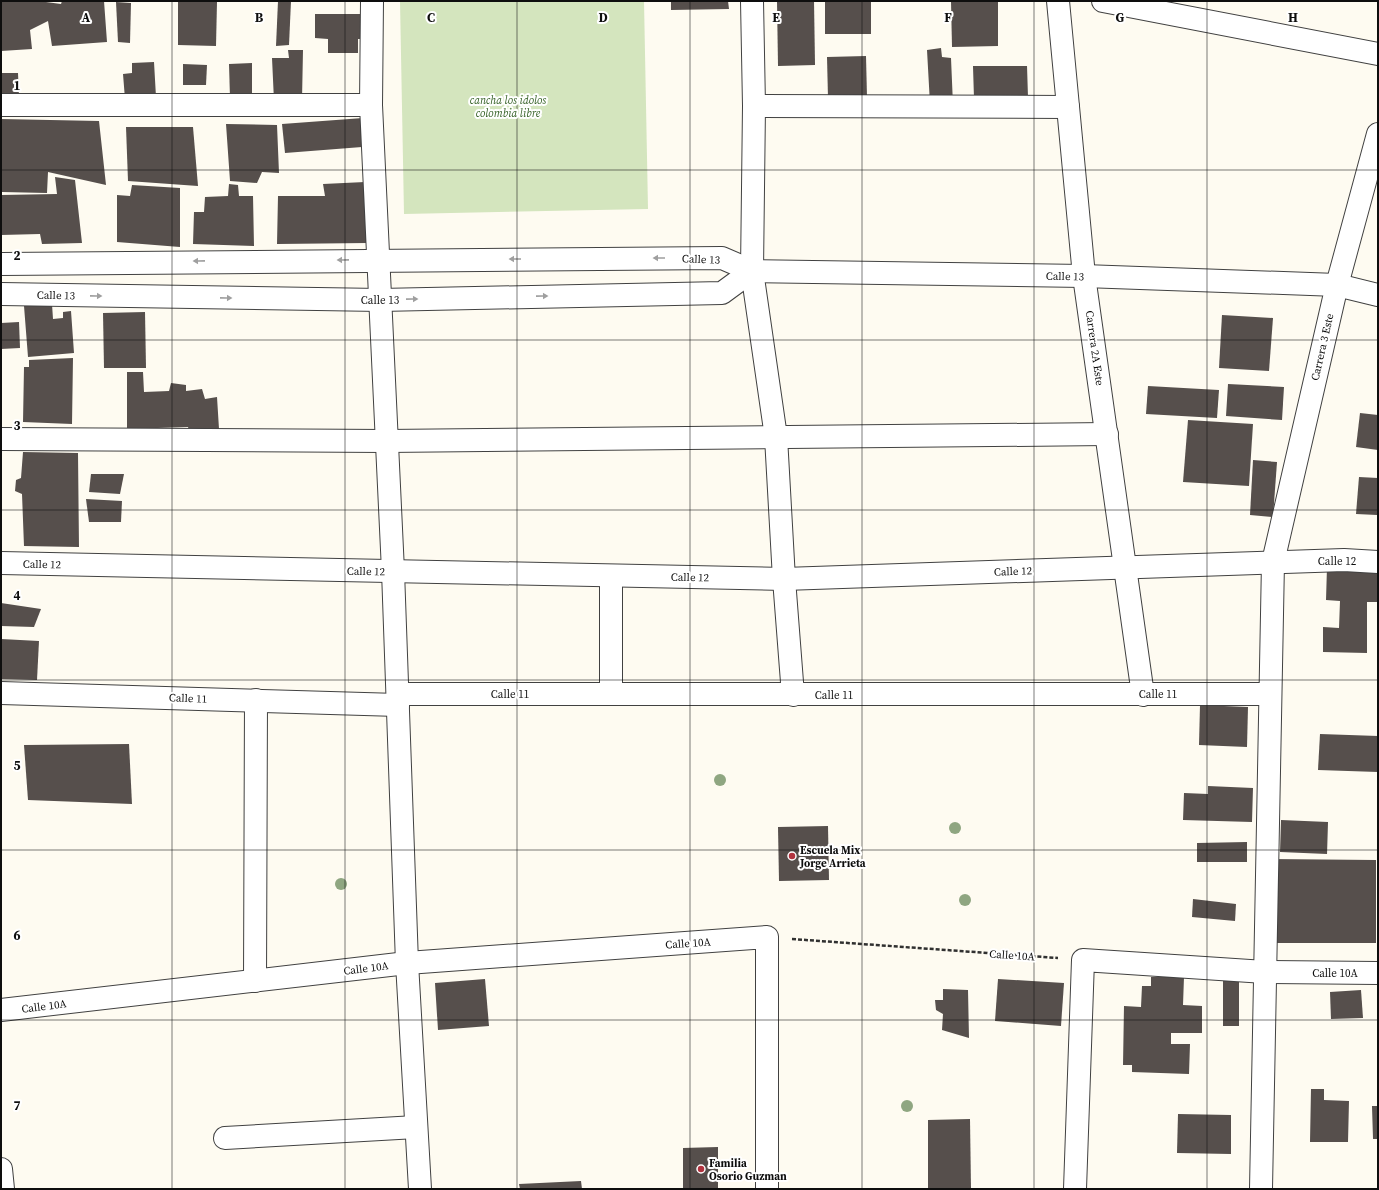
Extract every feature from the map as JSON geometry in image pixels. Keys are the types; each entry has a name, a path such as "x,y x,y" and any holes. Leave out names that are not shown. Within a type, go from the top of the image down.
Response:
{"street":[{"path":"372,1 371,105 393,571 407,963 420,1189"},
{"path":"752,1 754,106 752,271 776,437 784,579 794,694"},
{"name":"Carrera 2A Este","path":"1058,1 1084,276 1127,568 1143,694"},
{"path":"1103,1 1378,54"},
{"path":"1,105 371,105"},
{"path":"754,106 1068,107"},
{"name":"Carrera 3 Este","path":"1261,1189 1273,562 1337,285 1378,134"},
{"name":"Calle 13","path":"1,264 378,259 722,258 752,271 1084,276 1337,285 1378,295"},
{"name":"Calle 13","path":"1,294 380,300 722,292 752,271"},
{"path":"1,439 386,441 1107,434"},
{"name":"Calle 12","path":"1,563 784,579 1273,562 1344,560 1378,562"},
{"path":"611,694 612,576"},
{"name":"Calle 11","path":"1,692 256,700 398,699 611,694 1270,694"},
{"path":"255,981 256,700"},
{"path":"767,937 767,1189"},
{"name":"Calle 10A","path":"1,1010 407,963 767,937"},
{"path":"1074,1189 1083,960"},
{"name":"Calle 10A","path":"1083,960 1265,972 1378,973"},
{"path":"225,1138 416,1127"},
{"path":"1,1169 3,1189"}],"path":[{"name":"Calle 10A","path":"767,937 1083,960"}],"green space":[{"name":"cancha los idolos colombia libre","path":"400,1 644,1 648,209 404,214"}],"building":[{"path":"1,1 46,2 61,4 62,1 104,1 107,42 52,46 48,21 30,30 32,49 1,51"},
{"path":"178,1 217,2 216,46 178,45"},
{"path":"278,1 291,1 289,45 276,46"},
{"path":"671,1 728,1 729,9 671,10"},
{"path":"777,1 814,1 815,65 778,66"},
{"path":"825,1 871,1 871,34 825,34"},
{"path":"951,1 998,1 998,46 952,47"},
{"path":"116,2 131,3 130,43 118,42"},
{"path":"315,14 361,14 361,39 358,39 358,53 328,53 328,39 315,38"},
{"path":"941,48 942,57 951,58 953,105 930,104 927,50"},
{"path":"288,50 303,50 302,100 274,101 272,58 289,58"},
{"path":"866,56 867,97 828,98 827,57"},
{"path":"154,62 156,97 125,99 123,74 132,73 132,63"},
{"path":"252,63 252,98 230,98 229,64"},
{"path":"183,64 207,65 206,85 183,85"},
{"path":"973,66 1027,66 1028,98 974,99"},
{"path":"1,73 18,73 19,97 1,97"},
{"path":"363,118 362,147 285,153 282,124"},
{"path":"1,119 99,121 106,185 48,172 47,193 2,192"},
{"path":"226,124 277,125 279,173 262,172 257,183 230,181"},
{"path":"126,127 193,127 198,186 128,181"},
{"path":"55,177 75,180 82,243 42,244 40,234 1,235 1,195 57,194"},
{"path":"365,182 367,243 277,244 278,196 325,196 323,184"},
{"path":"229,184 238,185 239,196 253,196 254,246 193,244 194,212 204,212 205,197 228,196"},
{"path":"132,185 180,188 180,247 117,242 117,195 130,196"},
{"path":"52,304 53,319 63,318 63,312 71,311 74,353 28,357 24,306"},
{"path":"145,312 146,368 104,368 103,313"},
{"path":"1222,315 1273,318 1269,371 1219,368"},
{"path":"19,322 20,348 1,349 1,323"},
{"path":"73,358 72,424 23,422 24,367 29,367 29,360"},
{"path":"127,372 143,372 144,392 169,391 171,383 186,385 186,391 202,389 205,399 217,397 219,429 206,428 204,434 190,433 188,427 127,429"},
{"path":"1228,384 1284,387 1282,420 1226,416"},
{"path":"1148,386 1219,390 1217,418 1146,414"},
{"path":"1360,413 1378,415 1378,450 1356,447"},
{"path":"1188,420 1253,424 1249,486 1183,482"},
{"path":"23,452 78,453 79,547 24,546 22,494 15,491 16,480 21,478"},
{"path":"1253,460 1277,462 1273,517 1250,515"},
{"path":"91,474 124,474 120,494 89,492"},
{"path":"1359,477 1378,478 1377,515 1356,514"},
{"path":"86,499 122,501 121,522 89,522"},
{"path":"1327,567 1378,570 1378,602 1367,602 1367,653 1323,652 1323,627 1339,628 1340,601 1326,600"},
{"path":"1,603 41,609 34,627 1,626"},
{"path":"1,639 39,641 37,680 1,679"},
{"path":"1200,705 1248,707 1247,747 1199,745"},
{"path":"1320,734 1378,736 1378,772 1318,770"},
{"path":"129,744 132,804 28,800 24,745"},
{"path":"1208,786 1253,788 1252,822 1183,820 1184,793 1208,794"},
{"path":"1281,820 1328,822 1327,854 1280,852"},
{"path":"828,826 829,880 779,881 778,827"},
{"path":"1247,842 1247,862 1197,862 1197,843"},
{"path":"1270,859 1376,860 1376,943 1270,943"},
{"path":"1193,899 1236,904 1235,921 1192,917"},
{"path":"1223,974 1239,974 1239,1026 1223,1026"},
{"path":"1151,977 1184,977 1183,1005 1202,1006 1202,1033 1171,1033 1171,1044 1190,1044 1189,1074 1132,1072 1132,1065 1123,1065 1124,1006 1141,1007 1142,986 1151,986"},
{"path":"485,979 489,1026 438,1030 435,983"},
{"path":"998,979 1064,983 1061,1026 995,1021"},
{"path":"943,989 968,990 969,1038 942,1030 943,1014 936,1010 935,1000 943,1000"},
{"path":"1361,990 1363,1018 1331,1019 1330,992"},
{"path":"1311,1089 1324,1089 1324,1100 1349,1101 1348,1142 1310,1142"},
{"path":"1372,1106 1378,1106 1378,1139 1373,1139"},
{"path":"1178,1114 1231,1115 1231,1154 1177,1153"},
{"path":"970,1119 971,1189 928,1189 928,1120"},
{"name":"Familia Osorio Guzman","path":"718,1147 718,1189 683,1189 683,1148"},
{"path":"581,1181 582,1189 520,1189 519,1184"}],"place":[{"name":"Escuela Mix Jorge Arrieta","path":"792,856"},
{"name":"Familia Osorio Guzman","path":"701,1169"}]}
